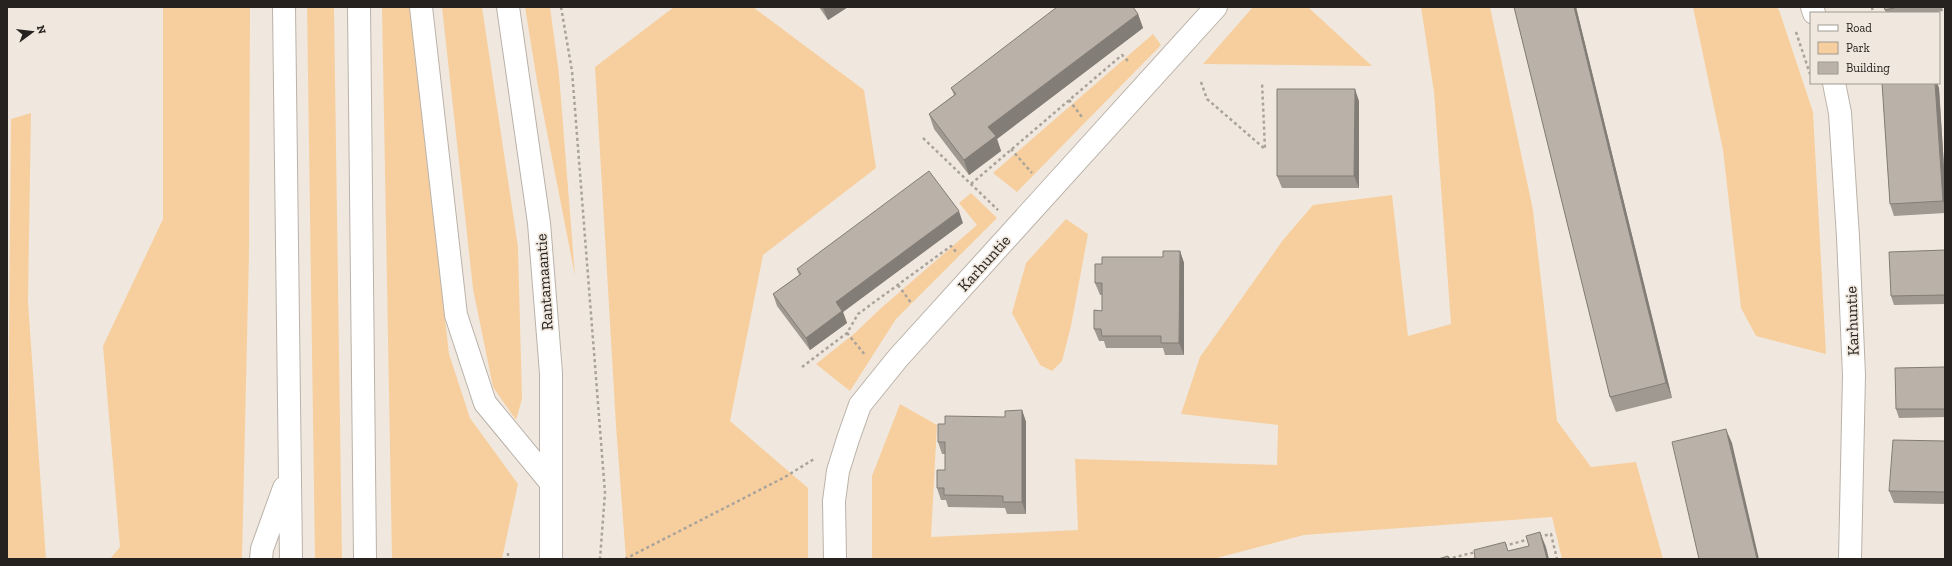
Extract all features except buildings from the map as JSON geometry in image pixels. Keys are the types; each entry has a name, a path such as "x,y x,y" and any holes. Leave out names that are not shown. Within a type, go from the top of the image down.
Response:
{"main road":[{"path":"284,7 291,559"},
{"path":"359,7 366,559"},
{"path":"421,7 456,315 485,403 551,483"},
{"name":"Rantamaantie","path":"508,7 539,223 551,374 551,559"},
{"name":"Karhuntie","path":"835,559 834,501 838,471 860,405 898,358 1216,7"},
{"name":"Karhuntie","path":"1834,84 1840,113 1848,231 1854,375 1850,559"},
{"path":"261,559 262,549 289,475"}],"path":[{"path":"561,7 572,71 605,493 600,559"},
{"path":"1794,27 1810,74"},
{"path":"971,184 1122,55 1150,80"},
{"path":"1201,82 1207,99 1265,149 1262,82"},
{"path":"923,138 1016,228"},
{"path":"1011,149 1049,192"},
{"path":"802,368 847,333 858,314 951,246 973,276"},
{"path":"626,559 785,477 848,439"},
{"path":"1499,547 1551,534 1557,559"},
{"path":"1447,559 1477,552"},
{"path":"508,553 508,559"}],"green space":[{"path":"163,7 250,7 249,253 242,559 110,559 120,547 103,346 163,219"},
{"path":"307,7 334,7 342,559 315,559"},
{"path":"382,7 410,7 449,354 470,418 518,484 502,559 392,559"},
{"path":"442,7 482,7 518,247 522,399 516,420 493,387 473,289"},
{"path":"525,7 550,7 559,74 575,276 537,81"},
{"path":"674,7 753,7 864,90 876,168 763,255 730,421 808,488 808,559 626,559 616,426 595,67"},
{"path":"1253,7 1308,7 1372,66 1203,64"},
{"path":"1421,7 1490,7 1533,210 1557,421 1591,467 1636,462 1663,559 1562,559 1552,517 1304,535 1213,559 872,559 872,476 900,404 937,425 931,537 1078,530 1075,459 1277,465 1278,425 1181,414 1200,357 1283,240 1313,205 1392,195 1408,336 1451,324 1434,92"},
{"path":"1693,7 1776,7 1779,10 1813,112 1826,354 1756,336 1741,308 1723,150"},
{"path":"1153,34 1161,45 1017,192 993,173"},
{"path":"31,113 28,302 46,559 7,559 11,119"},
{"path":"971,193 997,218 896,319 850,391 816,364 855,333 880,309 977,225 959,203"},
{"path":"1066,219 1088,234 1071,326 1062,361 1052,371 1040,365 1012,313 1026,263"}]}
